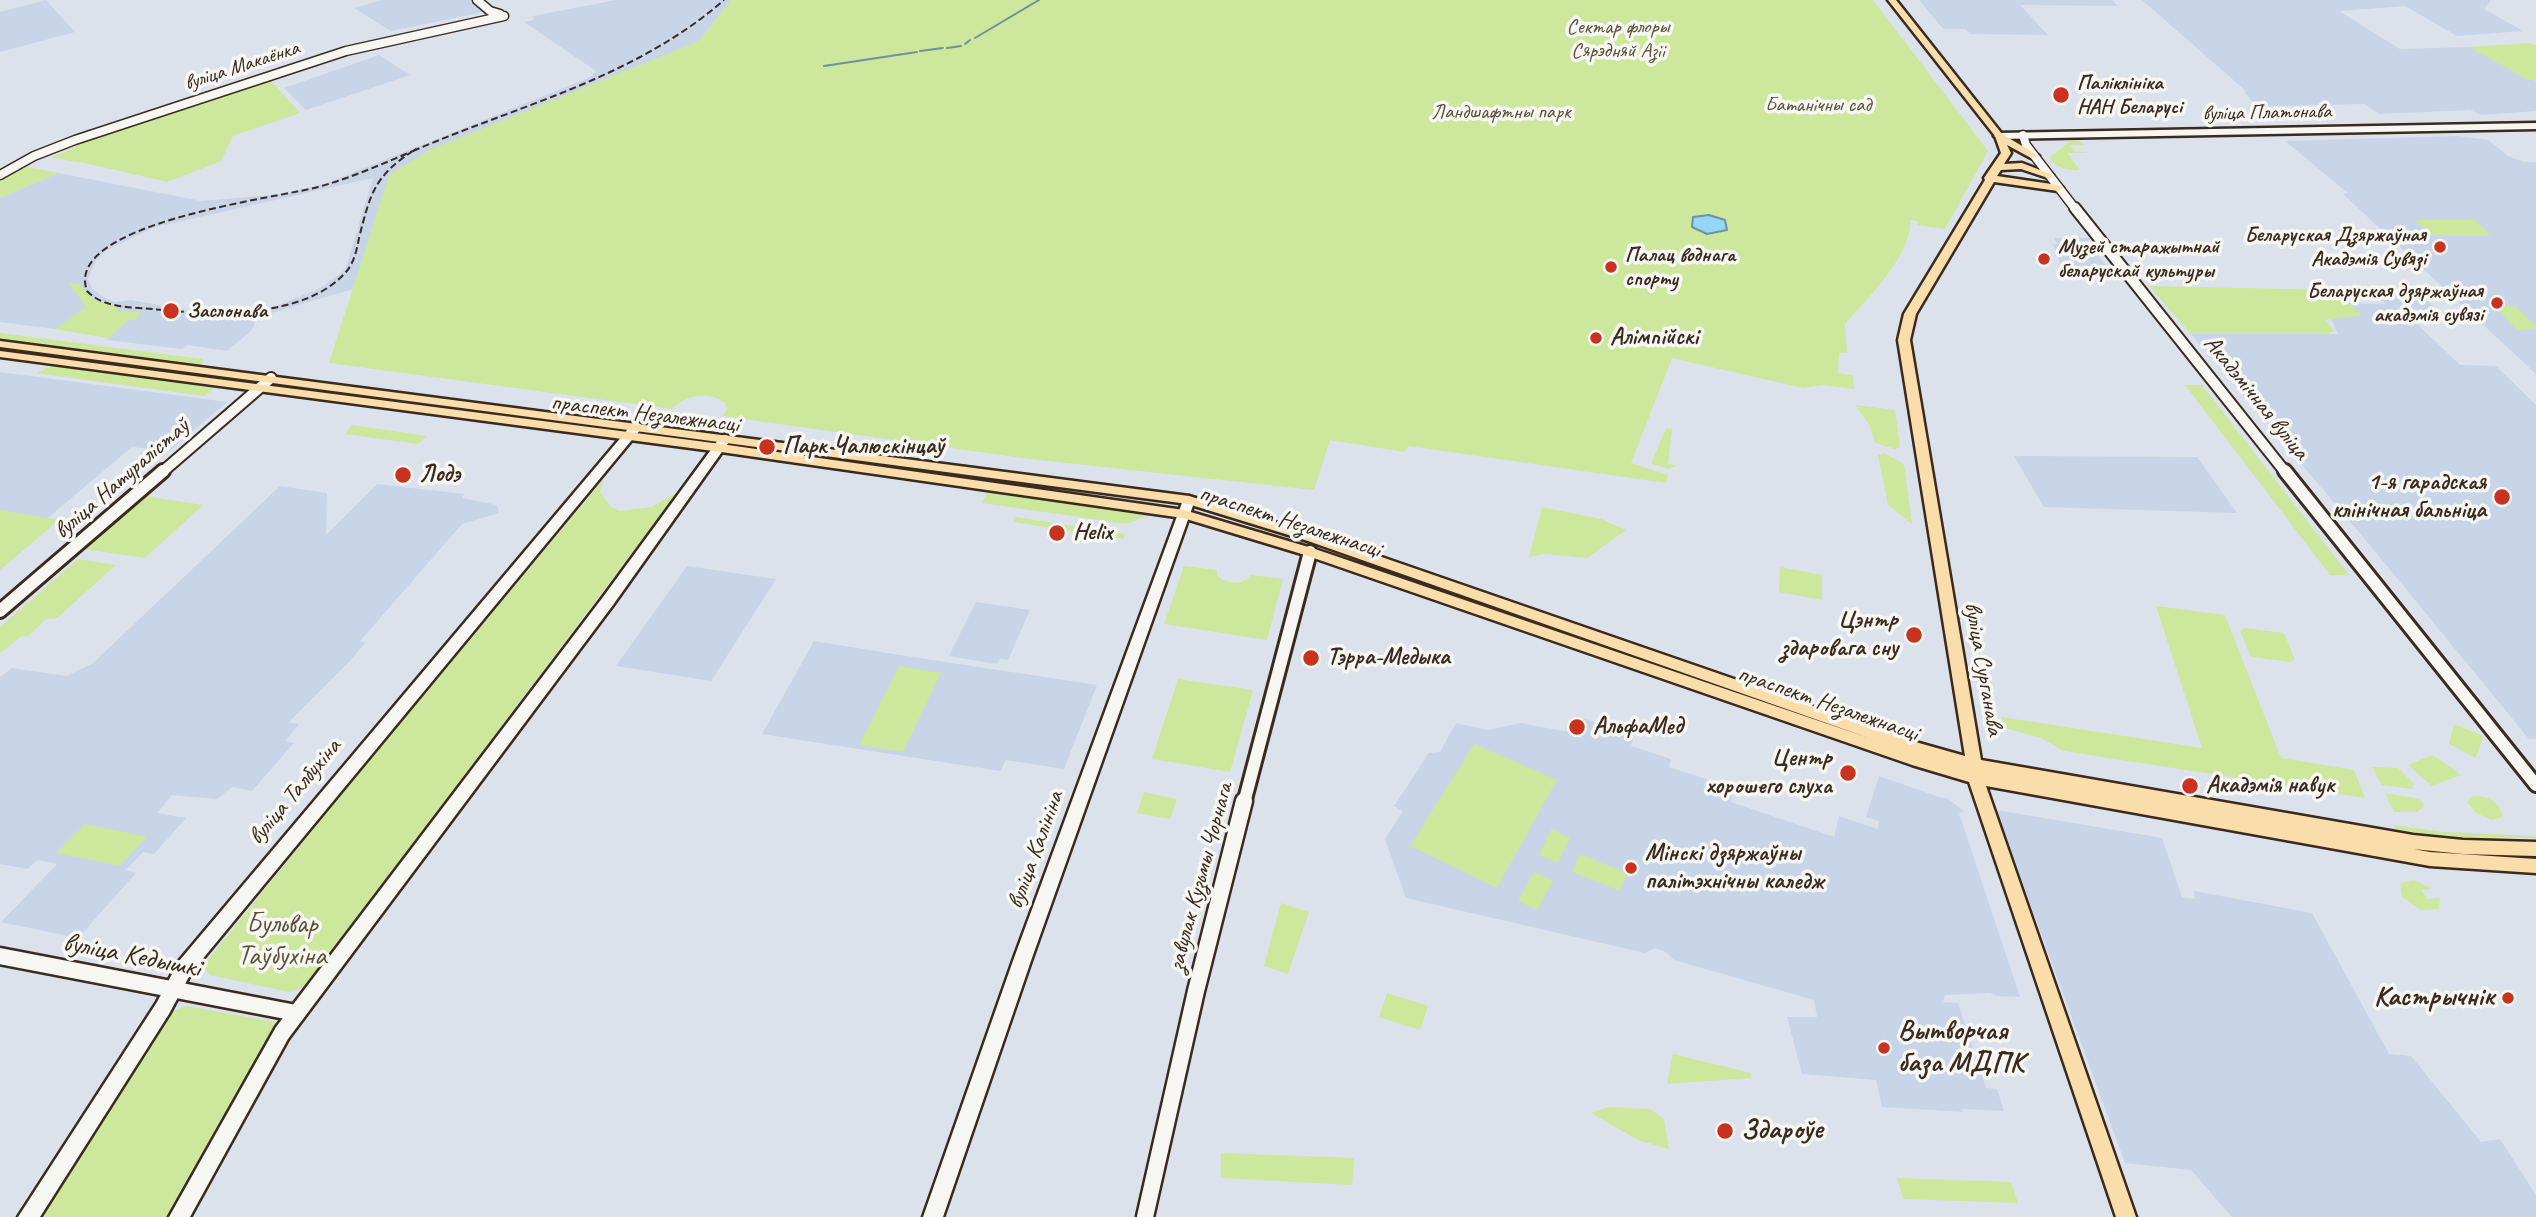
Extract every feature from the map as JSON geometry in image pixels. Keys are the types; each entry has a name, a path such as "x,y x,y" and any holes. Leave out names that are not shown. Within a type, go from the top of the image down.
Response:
{"main road":[{"path":"1892,0 1999,136 2034,156"},
{"name":"вуліца Платонава","path":"1999,136 2536,126"},
{"name":"вуліца Сурганава","path":"1999,136 2006,153 1910,314 1904,340 1975,772 2126,1217"},
{"path":"1996,167 2022,166 2048,175"},
{"path":"1989,178 2058,188"},
{"name":"праспект Незалежнасці","path":"0,344 637,426 723,444"},
{"name":"праспект Незалежнасці","path":"0,354 628,437 723,444 1187,507 1326,542 1917,749 1975,772 2152,812 2430,859 2536,866"},
{"name":"вуліца Талбухіна","path":"28,1217 185,967 637,426"},
{"path":"179,1217 296,1013 723,444"},
{"name":"праспект Незалежнасці","path":"1187,507 1917,761 2413,842 2463,847 2536,849"},
{"name":"вуліца Калініна","path":"933,1217 1187,507"}],"street":[{"path":"477,0 489,11 502,15"},
{"path":"484,0 502,15"},
{"name":"вуліца Макаёнка","path":"0,167 101,126 326,56 502,15"},
{"name":"Акадэмічная вуліца","path":"2023,135 2034,156 2058,188 2536,785"},
{"name":"вуліца Макаёнка","path":"0,175 22,159"},
{"name":"вуліца Натуралістаў","path":"0,611 271,378"},
{"name":"завулак Кузьмы Чорнага","path":"1145,1217 1196,991 1303,569 1310,552"},
{"name":"вуліца Кедышкі","path":"0,956 296,1013"}],"shaded area":[{"path":"46,0 75,32 0,52 0,12"},
{"path":"382,0 471,0 483,12 391,31 354,8"},
{"path":"616,0 731,0 699,41 604,80 365,253 353,289 258,317 251,331 227,351 187,345 182,349 107,340 110,336 0,322 0,198 59,173 201,201 285,194 324,184 591,77 596,71 524,22 534,20 533,16","holes":["373,178 345,270 319,289 273,307 228,312 192,311 131,300 115,302 92,288 88,279 96,260 107,250 155,227"]},
{"path":"1919,0 2112,0 2118,6 2020,5 2048,35 1970,34 1965,29 1943,29"},
{"path":"2142,0 2491,0 2484,9 2523,31 2457,36 2405,6 2339,11 2400,49 2469,47 2536,81 2536,111 2481,115 2470,110 2379,114 2365,104 2269,106 2277,115 2265,115 2244,92 2246,91"},
{"path":"379,55 410,75 306,110 284,88"},
{"path":"2459,136 2488,140 2508,156 2524,162 2536,162 2536,374 2343,194 2348,193 2285,141"},
{"path":"2054,238 2092,238 2087,242 2105,264 2114,267 2061,266 2053,244 2057,244"},
{"path":"2373,291 2417,291 2447,320 2414,321 2460,365 2496,366 2536,405 2536,739 2529,739 2369,544 2191,334 2338,334 2332,321 2335,303 2386,304"},
{"path":"0,372 227,402 169,451 132,447 0,558"},
{"path":"2014,456 2197,457 2237,513 2044,507"},
{"path":"377,484 464,494 462,498 497,505 499,513 462,524 360,641 365,643 348,663 289,722 299,724 285,741 294,743 252,791 232,787 217,799 172,795 157,813 186,818 154,854 143,852 126,870 136,873 78,938 1,922 57,864 38,860 27,869 0,864 0,677 12,668 66,676 92,664 280,486 327,493 326,535"},
{"path":"687,566 776,579 711,681 616,666"},
{"path":"976,602 1030,610 1008,660 1000,659 997,664 949,656"},
{"path":"814,641 1097,685 1064,769 1006,760 1000,771 762,734"},
{"name":"Мінскі дзяржаўны палітэхнічны каледж","path":"1576,716 1634,735 1631,746 1671,759 1669,767 1734,788 1731,802 1834,837 1839,816 1878,829 1879,821 1866,817 1879,776 1947,798 1964,811 1959,813 2020,997 1996,996 1990,993 1945,995 1943,1002 1958,1003 1986,1088 1997,1089 2004,1111 1962,1109 1963,1112 1882,1107 1876,1080 1802,1074 1787,1017 1817,1017 1814,1000 1674,960 1666,952 1655,948 1645,953 1406,898 1385,839 1403,811 1394,806 1429,753 1440,752 1456,723 1488,730 1520,723 1569,732"},
{"path":"1996,810 2162,838 2182,897 2195,899 2194,891 2312,913 2389,1054 2411,1056 2481,1142 2500,1139 2536,1195 2536,1217 2232,1217 2191,1170 2125,1163"}],"green space":[{"path":"731,0 1873,0 1988,151 1945,229 1918,225 1917,221 1910,220 1909,233 1897,261 1845,324 1847,353 1839,353 1838,373 1853,375 1854,389 1822,385 1803,388 1672,358 1631,463 1668,475 1666,483 1408,446 1405,452 1330,440 1314,490 1030,459 722,416 727,409 725,403 705,395 684,400 672,409 329,363 389,175 427,151 699,41"},
{"path":"2530,43 2536,46 2536,80 2528,80 2469,47"},
{"path":"271,81 300,113 233,136 221,161 167,182 51,158 89,140"},
{"path":"2070,141 2080,141 2084,145 2070,145 2074,151 2091,153 2067,153 2080,170 2063,168 2049,158"},
{"path":"20,166 59,173 0,198 0,178"},
{"path":"2416,220 2474,220 2492,236 2433,236"},
{"path":"68,283 80,284 96,301 118,307 116,311 141,312 136,320 129,320 108,338 55,329 86,307"},
{"path":"2149,286 2333,290 2363,315 2325,320 2334,331 2328,334 2191,334"},
{"path":"2493,305 2515,306 2536,326 2536,330 2517,330"},
{"path":"0,333 202,359 204,362 199,365 0,339"},
{"path":"54,365 217,386 204,396 36,373"},
{"path":"2185,385 2202,385 2349,575 2330,575"},
{"path":"1855,405 1895,410 1900,447 1895,449 1875,443 1870,426"},
{"path":"352,425 427,436 418,444 345,434"},
{"path":"1666,428 1672,429 1668,464 1677,465 1669,469 1651,464"},
{"path":"1884,453 1904,464 1912,524 1888,505 1878,455"},
{"name":"Бульвар Таўбухіна","path":"603,480 600,492 611,507 620,511 651,507 678,492 304,987 289,992 210,975 203,966 336,801"},
{"path":"988,491 1150,515 1126,524 982,503"},
{"path":"145,496 203,505 145,558 84,549"},
{"path":"1542,507 1601,519 1626,530 1587,558 1544,554 1529,557"},
{"path":"0,510 59,520 0,570"},
{"path":"1016,517 1125,534 1123,539 1014,522"},
{"path":"78,559 116,565 57,618 46,619 27,637 22,636 0,653 0,627"},
{"path":"1184,566 1217,570 1217,576 1230,582 1243,581 1251,575 1283,579 1267,640 1164,624"},
{"path":"1780,567 1822,575 1822,600 1779,592"},
{"path":"2156,606 2225,615 2281,758 2354,770 2365,798 2064,751 2041,738 2004,728 2001,717 2202,748"},
{"path":"2244,628 2284,633 2295,660 2291,662 2251,657 2240,631"},
{"path":"899,666 941,673 903,752 859,745"},
{"path":"1178,679 1253,690 1230,772 1152,759"},
{"path":"2454,724 2483,736 2476,758 2449,744"},
{"path":"1474,744 1557,780 1497,888 1410,846"},
{"path":"2433,755 2461,775 2432,786 2408,765"},
{"path":"2372,767 2398,768 2415,785 2412,785 2413,789 2382,785"},
{"path":"1144,792 1177,799 1170,819 1137,813"},
{"path":"2385,793 2420,799 2424,806 2417,812 2394,812"},
{"path":"2472,796 2492,800 2500,807 2503,817 2492,820 2476,813 2467,802"},
{"path":"85,824 147,837 120,866 56,853"},
{"path":"2394,825 2444,832 2536,838 2446,837 2396,829"},
{"path":"1551,829 1570,838 1558,863 1539,855"},
{"path":"1580,854 1627,873 1620,891 1572,872"},
{"path":"1534,872 1553,881 1537,910 1518,901"},
{"path":"2414,880 2432,889 2421,890 2427,899 2440,898 2439,909 2422,910 2402,897 2400,883"},
{"path":"1281,903 1309,912 1288,974 1264,966"},
{"path":"1387,993 1428,1006 1420,1030 1379,1017"},
{"name":"Бульвар Таўбухіна","path":"186,1006 275,1022 274,1029 171,1217 32,1217 169,1013"},
{"path":"1673,1054 1751,1073 1750,1078 1667,1084"},
{"path":"1608,1107 1650,1109 1664,1119 1669,1149 1638,1140 1591,1113"},
{"path":"1221,1153 1354,1158 1352,1185 1221,1178"},
{"path":"1897,1178 2011,1182 2018,1203 1903,1199"}],"water":[{"path":"1709,215 1725,220 1727,230 1707,234 1692,227 1693,217"}],"waterway":[{"path":"975,38 1039,0"},
{"path":"965,44 970,40"},
{"path":"947,48 961,46"},
{"path":"920,51 943,48"},
{"path":"824,66 917,52"}],"railway":[{"path":"413,151 575,88 614,70 653,50 724,0"},
{"path":"413,151 390,169 376,188 349,268 328,288 306,299 254,311 227,313 117,306 101,301 87,291 88,267 107,248 139,231 221,207 318,187 413,151"}],"place":[{"name":"Паліклініка НАН Беларусі","path":"2061,95"},
{"name":"Беларуская Дзяржаўная Акадэмія Сувязі","path":"2440,247"},
{"name":"Музей старажытнай беларускай культуры","path":"2044,259"},
{"name":"Палац воднага спорту","path":"1611,267"},
{"name":"Беларуская дзяржаўная акадэмія сувязі","path":"2497,303"},
{"name":"Заслонава","path":"171,311"},
{"name":"Алімпійскі","path":"1596,338"},
{"name":"Парк Чалюскінцаў","path":"767,447"},
{"name":"Лодэ","path":"403,475"},
{"name":"1-я гарадская клінічная бальніца","path":"2502,497"},
{"name":"Helix","path":"1057,533"},
{"name":"Цэнтр здаровага сну","path":"1914,635"},
{"name":"Тэрра-Медыка","path":"1311,658"},
{"name":"АльфаМед","path":"1577,727"},
{"name":"Центр хорошего слуха","path":"1848,773"},
{"name":"Акадэмія навук","path":"2190,786"},
{"name":"Мінскі дзяржаўны палітэхнічны каледж","path":"1631,868"},
{"name":"Кастрычнік","path":"2508,998"},
{"name":"Вытворчая база МДПК","path":"1884,1048"},
{"name":"Здароўе","path":"1725,1131"}],"park label":[{"name":"Сектар флоры Сярэдняй Азіі","path":"1618,39"},
{"name":"Батанічны сад","path":"1818,105"},
{"name":"Ландшафтны парк","path":"1501,112"}]}
